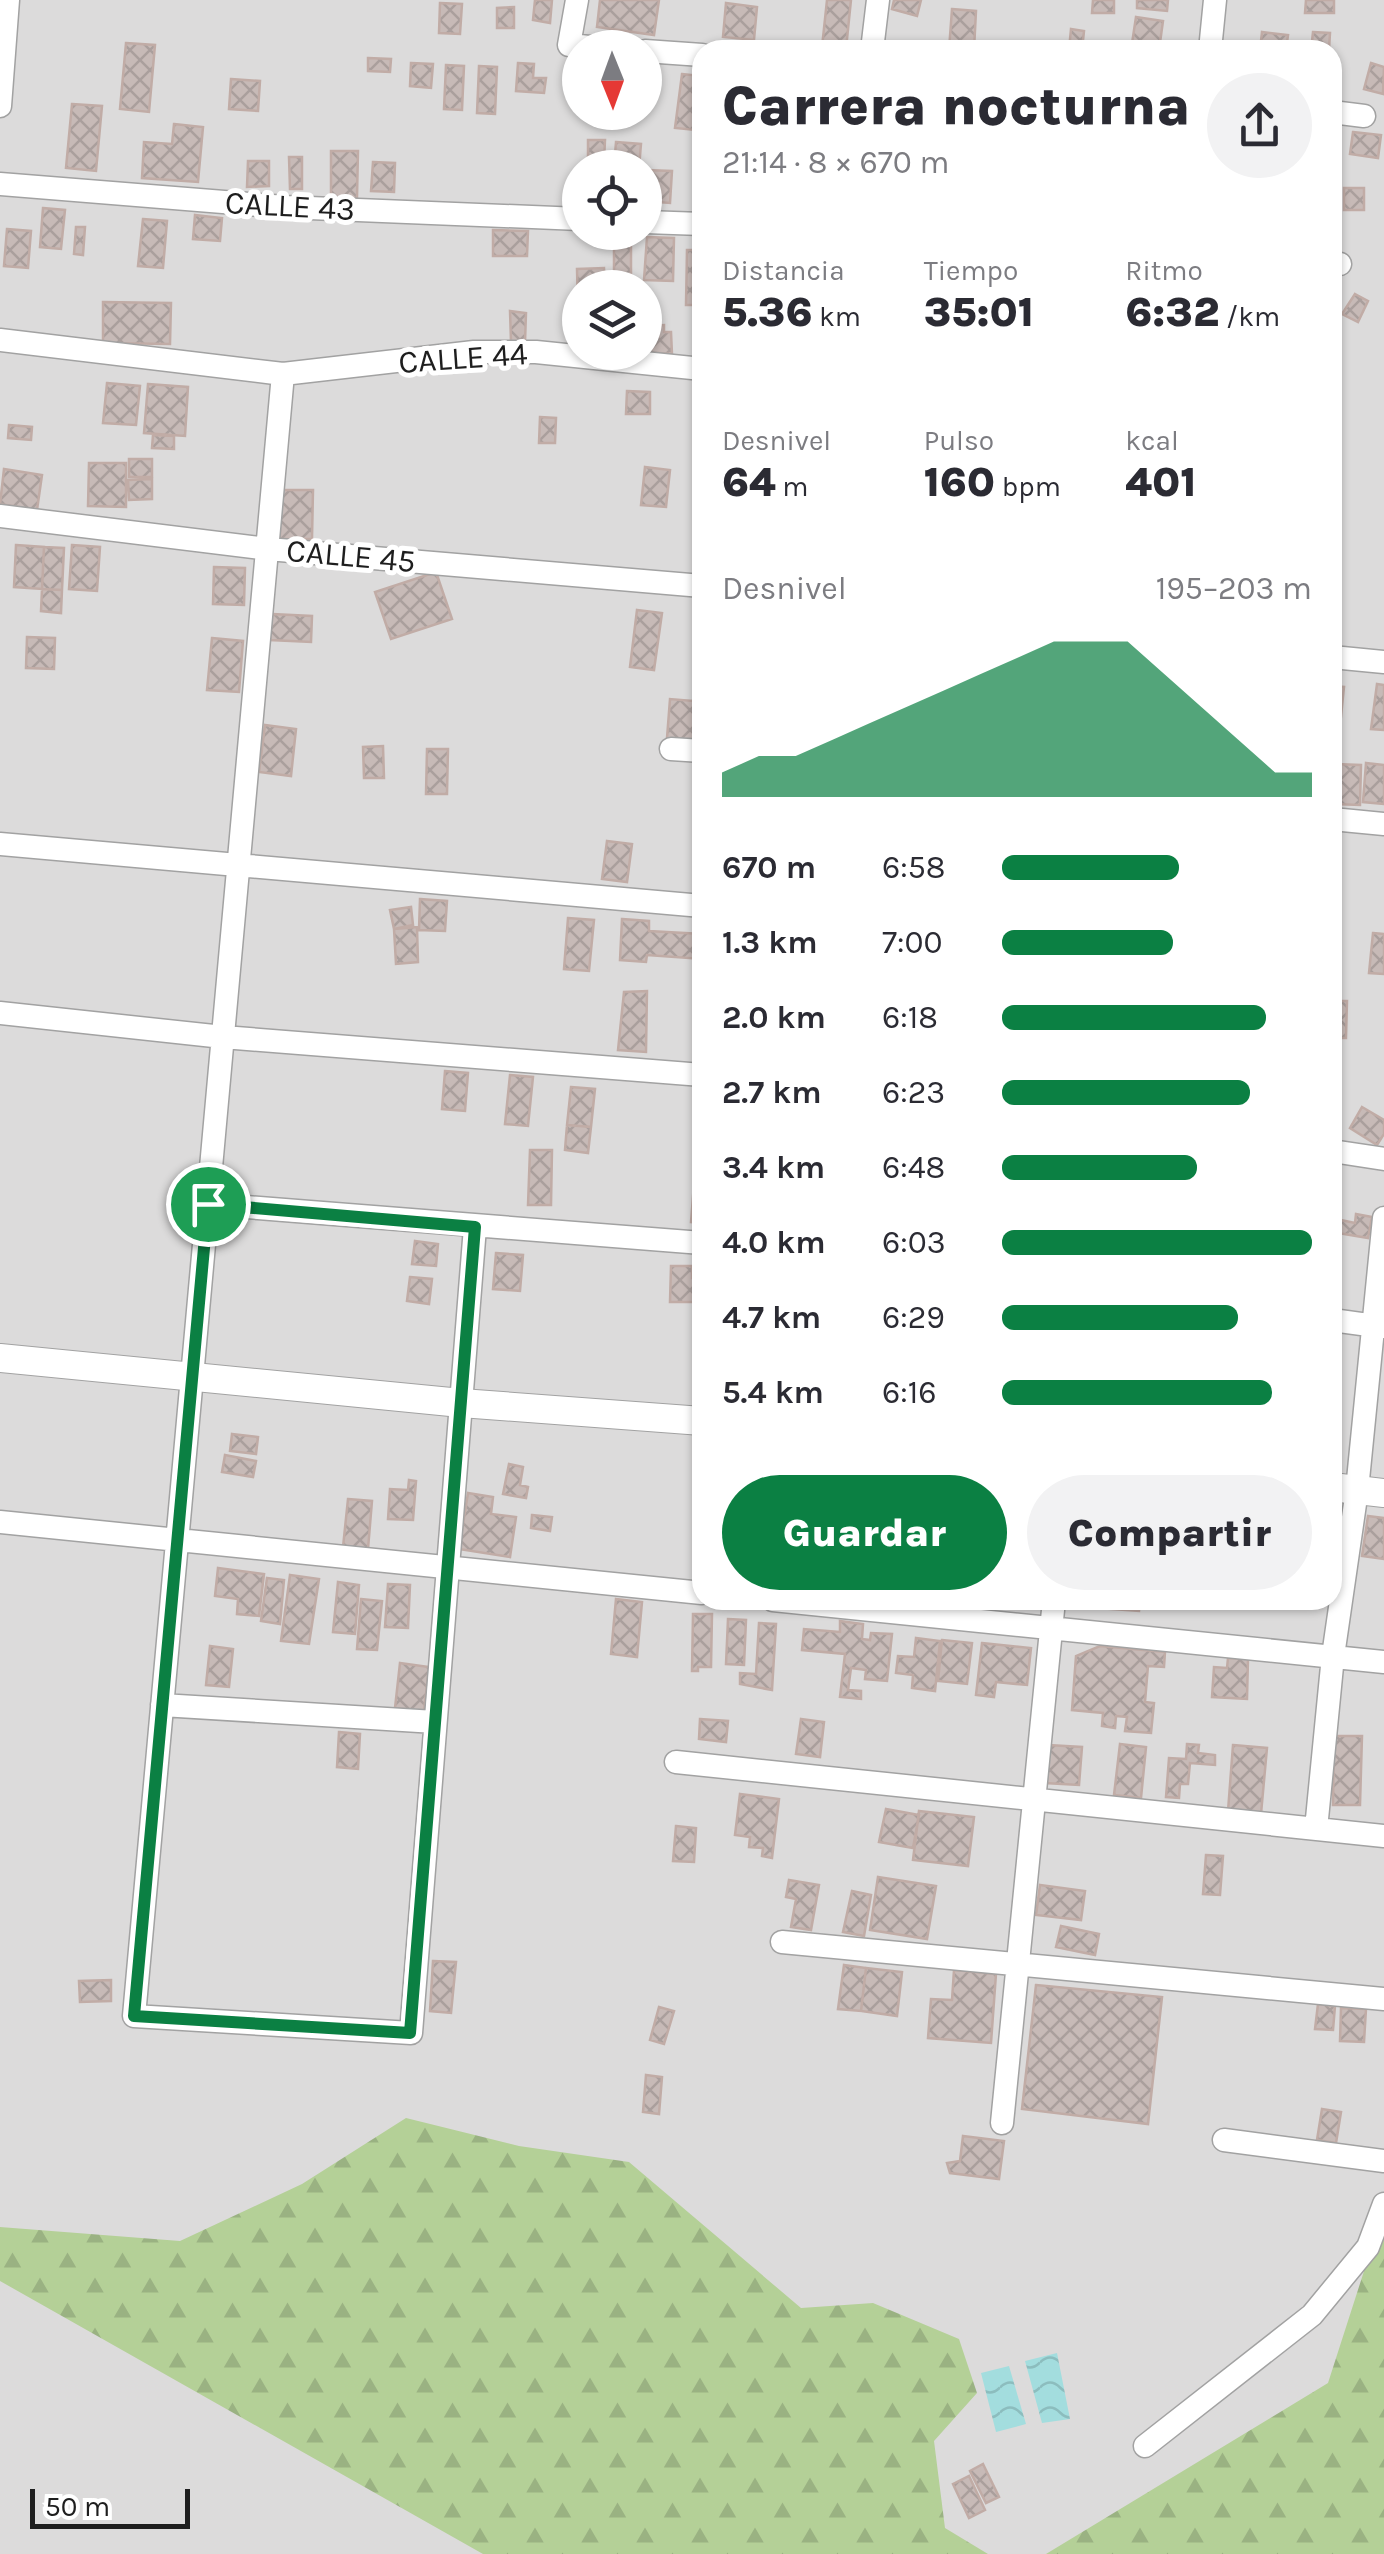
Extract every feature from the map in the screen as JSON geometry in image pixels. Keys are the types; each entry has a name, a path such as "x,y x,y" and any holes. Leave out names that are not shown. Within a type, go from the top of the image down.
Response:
{"street":[{"path":"0,106 8,0"},
{"path":"572,30 577,0"},
{"path":"873,40 878,0"},
{"path":"1211,40 1214,0"},
{"path":"662,52 692,54"},
{"path":"1342,113 1364,116"},
{"name":"CALLE 43","path":"0,184 284,207 562,218"},
{"path":"662,223 692,224"},
{"name":"CALLE 44","path":"0,340 284,374 474,352 536,352 692,368"},
{"path":"284,374 134,2016 410,2033 475,1227"},
{"name":"CALLE 45","path":"0,516 268,549 692,585"},
{"path":"1342,658 1384,662"},
{"path":"671,749 692,750"},
{"path":"1342,820 1384,824"},
{"path":"0,844 692,905"},
{"path":"0,1013 223,1038 692,1075"},
{"path":"1342,1153 1384,1159"},
{"path":"208,1204 692,1242"},
{"path":"1342,1596 1378,1326 1384,1218"},
{"path":"1342,1321 1378,1326"},
{"path":"0,1358 461,1404 692,1420"},
{"path":"0,1522 692,1592"},
{"path":"873,1610 1384,1662"},
{"path":"1002,2124 1053,1610"},
{"path":"1316,1829 1340,1610"},
{"path":"162,1706 435,1722"},
{"path":"676,1762 1384,1836"},
{"path":"782,1942 1384,1999"},
{"path":"1224,2140 1384,2160"},
{"path":"1146,2446 1312,2315 1368,2246 1384,2204"}],"shaded area":[{"path":"0,0 1384,0 1384,2554 0,2554"}],"green space":[{"path":"406,2118 519,2146 629,2162 801,2308 873,2303 959,2339 977,2393 934,2441 945,2528 988,2554 483,2554 0,2281 0,2227 180,2241 302,2184"},
{"path":"1384,2209 1384,2554 1046,2554 1328,2383"}],"water":[{"path":"1057,2353 1070,2419 1042,2423 1025,2361"},
{"path":"1009,2366 1026,2424 996,2432 981,2373"}],"building":[{"path":"535,0 552,0 550,23 533,20"},
{"path":"600,0 659,0 655,30 597,27"},
{"path":"827,0 851,0 847,40 823,40"},
{"path":"894,0 921,0 917,16 892,9"},
{"path":"1093,0 1114,0 1114,13 1092,13"},
{"path":"1137,0 1168,0 1167,11 1137,8"},
{"path":"1306,0 1334,0 1334,13 1305,13"},
{"path":"440,3 462,4 460,34 439,33"},
{"path":"726,3 757,7 754,40 723,37"},
{"path":"514,7 514,28 497,28 497,8"},
{"path":"952,9 976,11 975,40 950,40"},
{"path":"1136,17 1163,21 1160,40 1133,40"},
{"path":"1071,29 1084,31 1083,40 1070,40"},
{"path":"1262,32 1288,35 1287,40 1261,40"},
{"path":"1313,32 1330,33 1330,40 1312,40"},
{"path":"126,43 155,45 149,112 120,109"},
{"path":"368,58 391,59 390,72 368,71"},
{"path":"411,63 433,64 431,88 410,86"},
{"path":"518,63 534,64 533,78 546,78 544,93 516,91"},
{"path":"1371,63 1384,67 1383,94 1364,89"},
{"path":"446,65 464,66 462,110 444,109"},
{"path":"479,66 497,67 495,114 477,113"},
{"path":"682,74 692,75 692,130 675,128"},
{"path":"231,79 260,81 258,111 229,109"},
{"path":"72,104 102,106 96,171 66,168"},
{"path":"174,124 203,127 198,182 142,178 144,142 172,144"},
{"path":"1353,132 1381,135 1378,158 1350,154"},
{"path":"588,140 605,140 605,150 588,150"},
{"path":"616,142 641,144 640,150 615,150"},
{"path":"331,151 358,151 357,198 331,198"},
{"path":"289,157 302,157 302,189 290,189"},
{"path":"248,161 269,161 269,186 247,187"},
{"path":"373,162 395,163 394,192 371,191"},
{"path":"662,171 672,171 670,203 662,202"},
{"path":"1344,188 1364,188 1364,210 1344,210"},
{"path":"43,208 65,210 61,249 40,247"},
{"path":"195,215 222,218 220,241 193,239"},
{"path":"143,219 167,221 163,268 138,266"},
{"path":"76,227 85,227 83,255 74,254"},
{"path":"7,229 31,231 28,268 4,266"},
{"path":"493,230 528,231 527,256 493,256"},
{"path":"662,238 674,238 673,281 662,281 662,270 645,270 646,250 662,250"},
{"path":"614,250 631,250 631,270 614,270"},
{"path":"687,250 692,250 692,305 686,305"},
{"path":"1355,294 1368,301 1358,322 1342,314"},
{"path":"103,302 171,303 170,344 103,343"},
{"path":"510,311 526,313 525,342 511,342"},
{"path":"662,325 664,332 671,332 672,354 662,353"},
{"path":"107,383 140,386 136,425 103,423"},
{"path":"148,384 188,387 185,436 144,433"},
{"path":"627,391 650,392 650,414 626,414"},
{"path":"540,417 556,418 555,443 539,443"},
{"path":"9,425 32,427 31,440 8,438"},
{"path":"153,435 174,436 174,449 152,448"},
{"path":"129,459 152,459 152,477 129,477"},
{"path":"89,463 126,463 126,507 88,506"},
{"path":"645,467 670,470 666,507 641,505"},
{"path":"4,469 42,475 37,510 0,504"},
{"path":"152,479 152,499 129,500 128,480"},
{"path":"280,490 313,490 312,539 280,539"},
{"path":"16,545 44,547 42,589 14,587"},
{"path":"72,545 100,547 97,591 69,589"},
{"path":"44,547 64,548 62,590 42,589"},
{"path":"214,567 245,568 244,605 213,604"},
{"path":"436,572 452,619 391,639 375,592"},
{"path":"42,589 62,590 61,613 41,611"},
{"path":"637,610 662,613 654,670 630,667"},
{"path":"272,614 312,616 311,642 270,640"},
{"path":"27,637 55,638 54,669 26,668"},
{"path":"212,638 243,641 239,692 207,690"},
{"path":"1377,684 1384,685 1384,730 1371,729"},
{"path":"670,699 692,701 692,740 667,738"},
{"path":"265,725 296,729 291,776 259,772"},
{"path":"383,746 384,778 364,778 363,747"},
{"path":"427,749 448,749 447,794 426,794"},
{"path":"1366,763 1384,765 1384,804 1363,802"},
{"path":"1342,764 1361,765 1360,805 1342,804"},
{"path":"607,841 632,844 627,882 602,879"},
{"path":"420,899 447,901 445,931 419,930"},
{"path":"411,907 413,925 394,929 390,910"},
{"path":"568,918 594,920 589,971 564,969"},
{"path":"622,919 649,921 649,931 692,933 692,958 647,955 646,962 620,960"},
{"path":"417,927 418,962 396,964 394,929"},
{"path":"1373,933 1384,934 1384,974 1369,973"},
{"path":"647,991 646,1052 618,1050 624,992"},
{"path":"1342,1001 1347,1001 1346,1038 1342,1038"},
{"path":"445,1071 468,1073 465,1111 442,1109"},
{"path":"510,1075 533,1077 528,1126 505,1124"},
{"path":"571,1087 595,1089 591,1127 567,1125"},
{"path":"1362,1107 1384,1120 1384,1134 1377,1145 1350,1128"},
{"path":"567,1125 591,1127 588,1153 565,1150"},
{"path":"530,1150 552,1150 551,1205 528,1205"},
{"path":"1356,1214 1372,1217 1368,1238 1342,1234 1342,1220 1355,1223"},
{"path":"415,1241 438,1244 436,1266 412,1264"},
{"path":"496,1253 523,1255 520,1291 493,1289"},
{"path":"671,1266 692,1266 692,1302 670,1302"},
{"path":"410,1277 432,1279 429,1304 407,1301"},
{"path":"232,1434 258,1437 256,1454 230,1451"},
{"path":"225,1455 256,1461 253,1477 222,1472"},
{"path":"509,1464 523,1467 520,1485 528,1487 526,1498 503,1494"},
{"path":"409,1480 416,1481 413,1520 388,1519 390,1489 408,1490"},
{"path":"468,1493 493,1497 491,1514 516,1517 510,1557 459,1549"},
{"path":"348,1499 372,1501 368,1549 343,1547"},
{"path":"532,1515 552,1517 550,1531 531,1528"},
{"path":"1368,1516 1384,1518 1384,1559 1362,1556"},
{"path":"218,1568 264,1574 259,1616 237,1614 238,1599 215,1596"},
{"path":"290,1575 319,1579 309,1644 281,1641"},
{"path":"267,1578 284,1580 280,1624 261,1621"},
{"path":"338,1582 359,1585 355,1634 333,1632"},
{"path":"388,1584 410,1585 408,1628 385,1627"},
{"path":"361,1599 382,1601 377,1650 357,1649"},
{"path":"616,1599 642,1602 637,1657 611,1654"},
{"path":"693,1614 712,1614 711,1667 698,1667 698,1671 692,1671"},
{"path":"728,1619 746,1620 744,1665 726,1664"},
{"path":"840,1621 863,1624 862,1639 870,1640 871,1633 892,1634 887,1681 865,1679 866,1670 851,1668 848,1690 861,1691 861,1699 840,1697 845,1654 802,1650 804,1629 840,1632"},
{"path":"759,1623 776,1624 772,1690 740,1684 740,1673 756,1674"},
{"path":"916,1638 940,1641 935,1691 912,1688 913,1675 896,1673 898,1656 914,1657"},
{"path":"942,1640 972,1643 967,1684 938,1681"},
{"path":"982,1643 1031,1648 1027,1685 996,1682 994,1697 976,1695"},
{"path":"210,1646 233,1649 229,1687 206,1685"},
{"path":"1100,1646 1165,1652 1164,1667 1148,1666 1145,1702 1154,1703 1151,1733 1125,1731 1127,1717 1116,1716 1115,1728 1102,1726 1103,1713 1072,1710 1076,1656"},
{"path":"1228,1658 1248,1659 1247,1699 1212,1697 1214,1667 1227,1668"},
{"path":"400,1663 429,1667 424,1711 395,1708"},
{"path":"700,1719 728,1721 726,1742 699,1739"},
{"path":"801,1719 824,1722 820,1757 796,1754"},
{"path":"339,1732 360,1734 358,1769 337,1767"},
{"path":"1334,1736 1362,1736 1360,1805 1333,1805"},
{"path":"1120,1744 1146,1747 1141,1798 1114,1795"},
{"path":"1187,1744 1199,1745 1198,1753 1215,1755 1215,1765 1190,1763 1188,1784 1180,1784 1179,1798 1166,1797 1169,1758 1186,1759"},
{"path":"1048,1745 1082,1747 1079,1785 1045,1783"},
{"path":"1233,1745 1267,1748 1261,1814 1228,1811"},
{"path":"740,1794 779,1799 772,1858 762,1856 763,1848 749,1847 750,1837 735,1835"},
{"path":"886,1809 919,1815 913,1848 879,1842"},
{"path":"919,1811 974,1817 968,1866 913,1860"},
{"path":"676,1826 696,1828 694,1862 673,1861"},
{"path":"1206,1855 1223,1856 1220,1895 1203,1894"},
{"path":"878,1877 936,1886 927,1939 870,1930"},
{"path":"789,1880 819,1885 811,1930 791,1927 796,1899 786,1897"},
{"path":"1040,1885 1085,1891 1081,1920 1036,1915"},
{"path":"852,1891 871,1895 864,1936 843,1932"},
{"path":"1061,1926 1099,1934 1095,1955 1056,1947"},
{"path":"433,1961 456,1962 451,2013 430,2011"},
{"path":"844,1965 866,1968 861,2011 838,2009"},
{"path":"866,1968 902,1972 897,2016 861,2011"},
{"path":"954,1970 996,1974 991,2043 928,2038 931,1999 952,2000"},
{"path":"111,1980 111,2001 80,2002 79,1981"},
{"path":"1036,1985 1162,1997 1148,2124 1022,2109"},
{"path":"1318,2004 1335,2006 1333,2030 1315,2029"},
{"path":"659,2007 674,2011 664,2044 650,2040"},
{"path":"1341,2008 1366,2009 1364,2042 1340,2041"},
{"path":"646,2075 662,2077 659,2114 643,2112"},
{"path":"1322,2109 1341,2112 1336,2143 1317,2140"},
{"path":"963,2136 1004,2141 999,2179 950,2173 947,2163 960,2161"},
{"path":"983,2464 999,2497 986,2503 970,2471"},
{"path":"969,2476 985,2510 969,2518 953,2484"}],"route":[{"path":"208,1204 475,1227 410,2033 134,2016 208,1204"}]}
